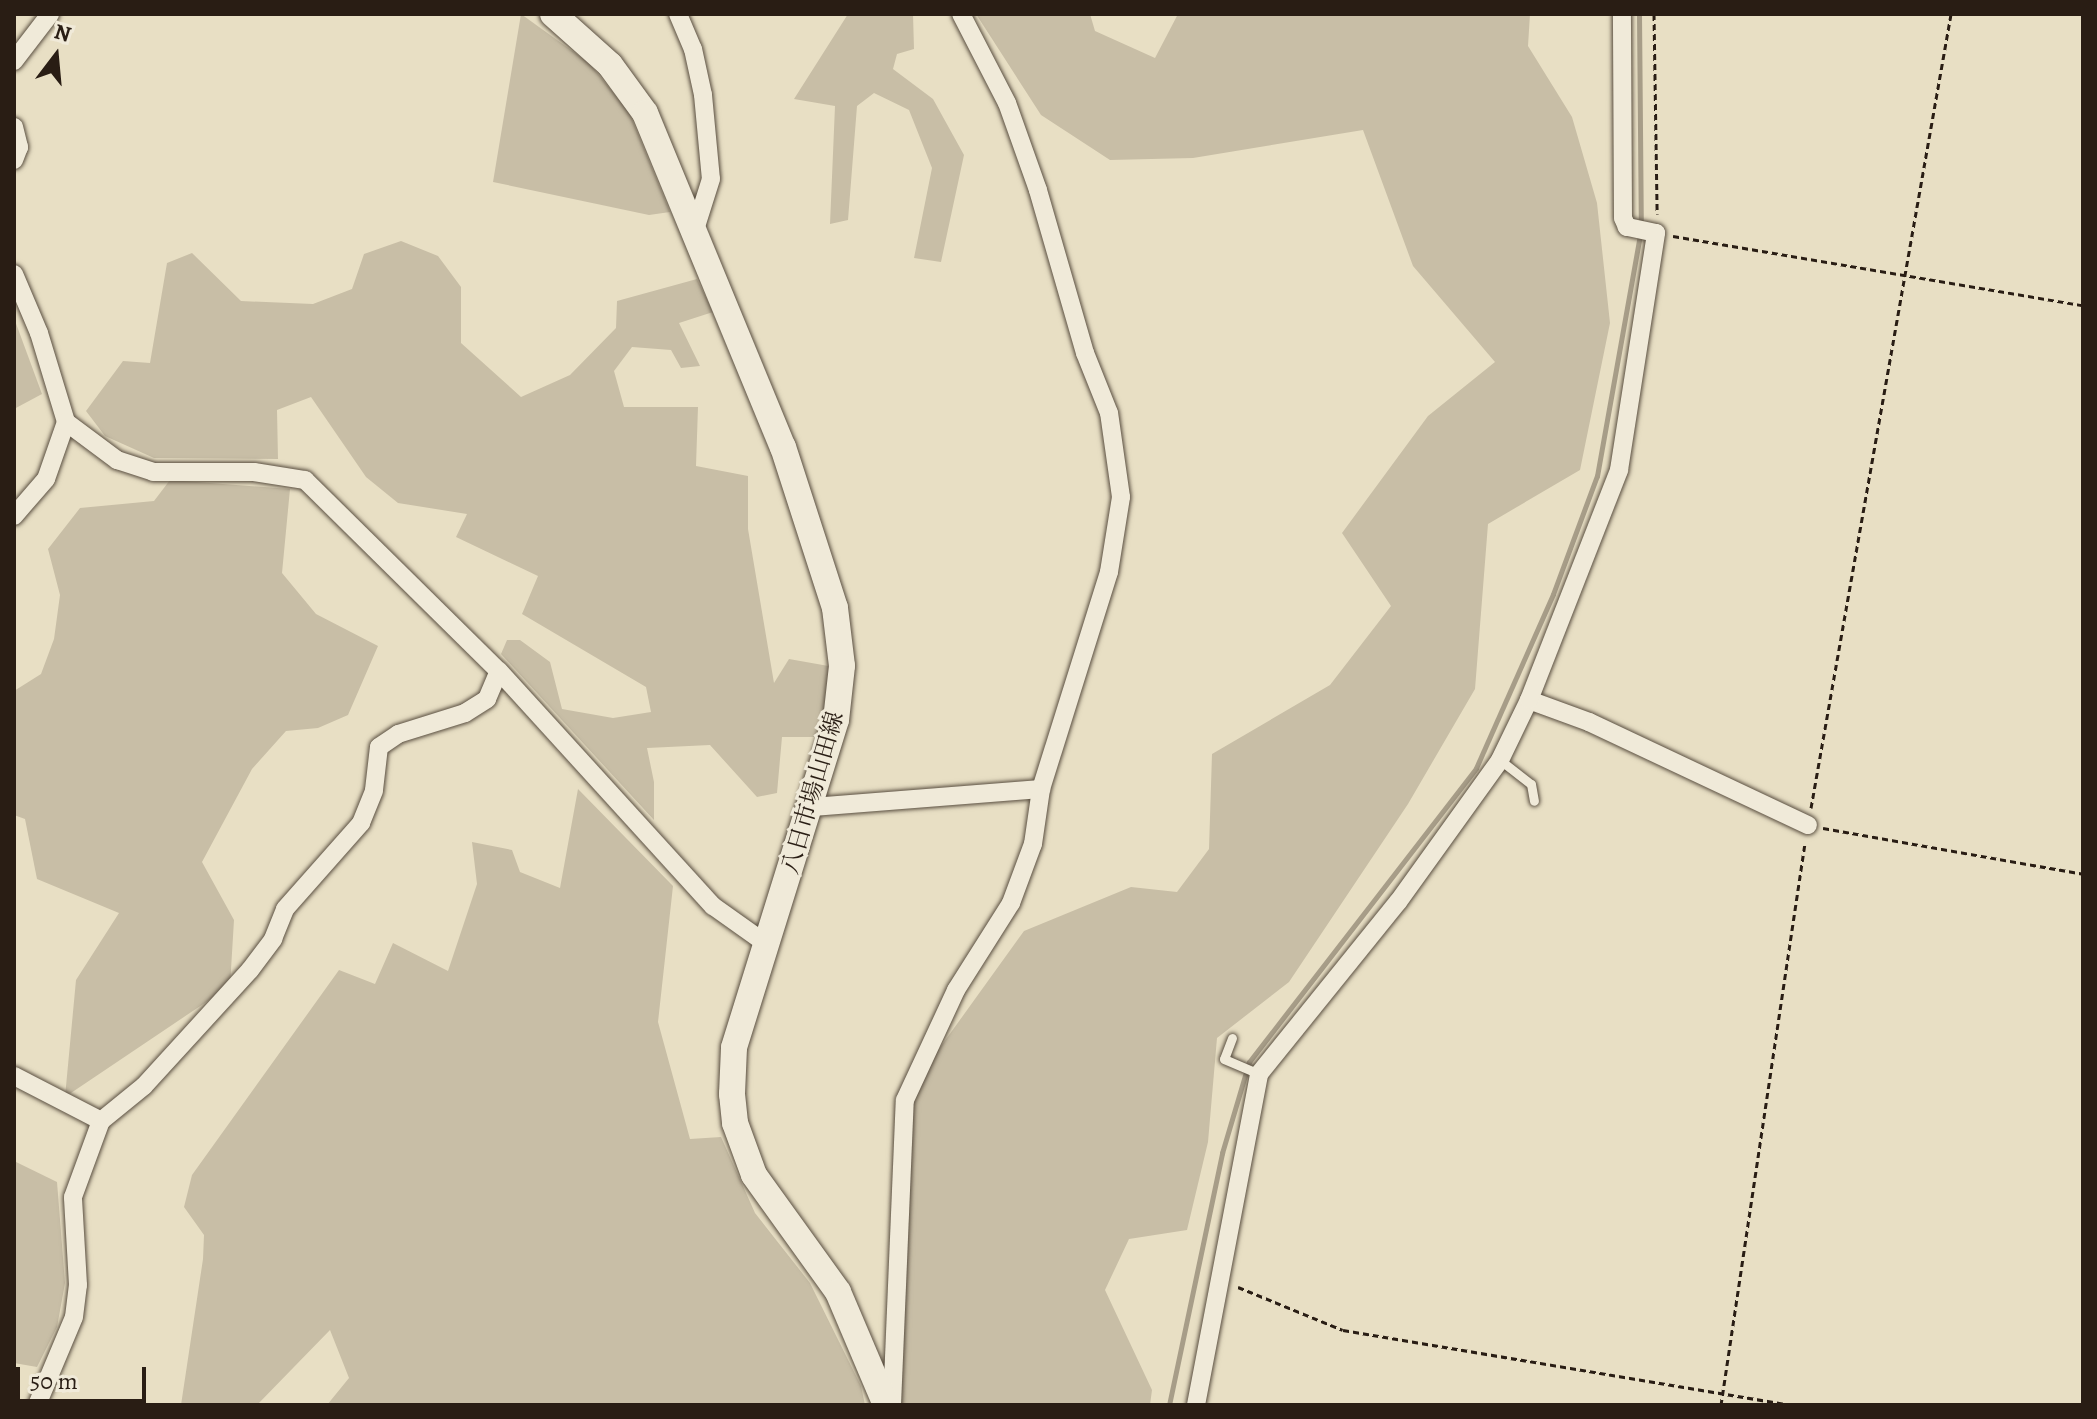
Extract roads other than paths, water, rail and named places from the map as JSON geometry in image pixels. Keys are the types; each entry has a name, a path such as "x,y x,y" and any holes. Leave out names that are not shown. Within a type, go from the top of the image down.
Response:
{"main road":[{"name":"八日市場山田線","path":"553,14 610,65 638,101 783,447 835,608 841,694 812,807 765,943 734,1048 735,1123 754,1175 838,1292 889,1405"}],"street":[{"path":"14,61 50,14"},
{"path":"678,14 700,80 711,179 694,233"},
{"path":"889,1405 905,1100 956,990 1011,903 1033,844 1041,789 1109,572 1121,497 1116,440 1007,103 961,14"},
{"path":"1196,1405 1259,1074 1398,902 1500,760 1529,700 1619,470 1656,233 1627,227 1623,218 1622,14"},
{"path":"14,127 19,147 14,160"},
{"path":"14,274 39,333 66,422 46,479 14,516"},
{"path":"66,422 117,460 153,472 254,472 305,480 499,671 713,906 765,943"},
{"path":"37,1405 74,1317 78,1285 73,1197 101,1121 144,1086 250,970 273,939 285,909 361,823 374,790 379,747 398,734 465,713 487,699 499,671"},
{"path":"1529,700 1589,722 1808,825"},
{"path":"812,807 1041,789"},
{"path":"14,1076 101,1121"}],"lane":[{"path":"1500,760 1531,784 1534,801"},
{"path":"1232,1038 1224,1059 1259,1074"}],"waterway":[{"path":"1639,14 1641,225"},
{"path":"1169,1405 1222,1153 1249,1062 1476,768 1553,594 1597,476 1640,235"}]}
